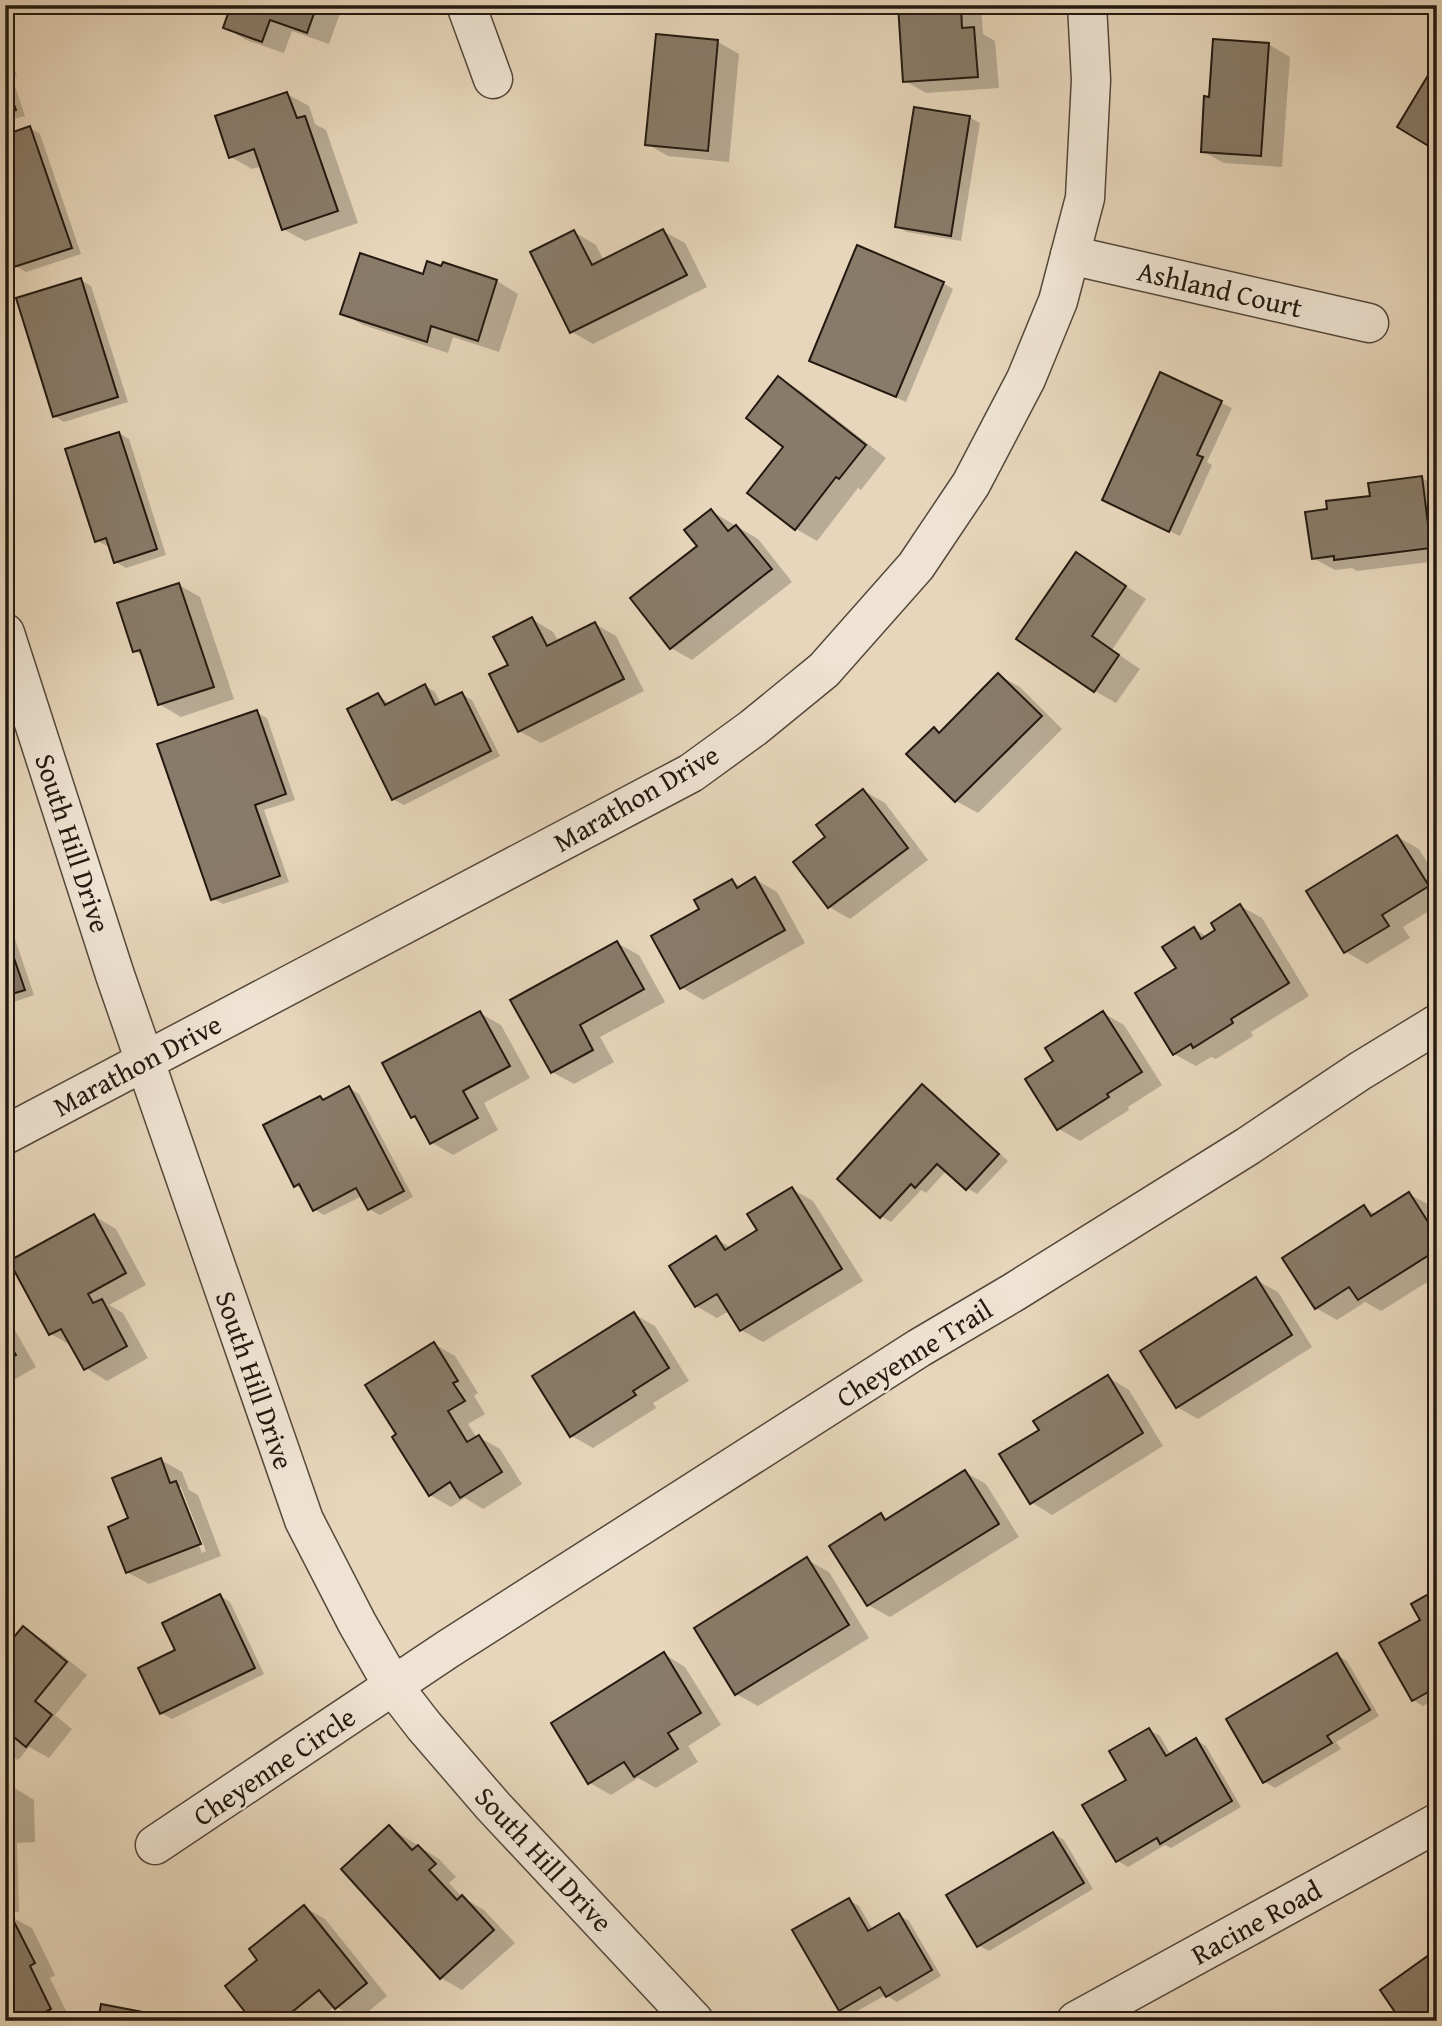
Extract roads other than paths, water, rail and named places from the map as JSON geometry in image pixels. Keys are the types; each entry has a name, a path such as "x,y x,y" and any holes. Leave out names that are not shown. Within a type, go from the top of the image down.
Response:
{"street":[{"path":"466,5 493,79"},
{"name":"Marathon Drive","path":"5,1135 691,773 753,728 824,670 916,566 971,484 1026,379 1058,301 1085,198 1091,80 1087,5"},
{"name":"Ashland Court","path":"1070,255 1369,323"},
{"name":"South Hill Drive","path":"5,633 115,975 304,1520 357,1623 393,1685 424,1726 493,1806 694,2021"},
{"name":"Cheyenne Trail","path":"393,1685 919,1348 1248,1146 1360,1071 1437,1024"},
{"name":"Cheyenne Circle","path":"155,1845 393,1685"},
{"name":"Racine Road","path":"1076,2021 1437,1823"}]}
